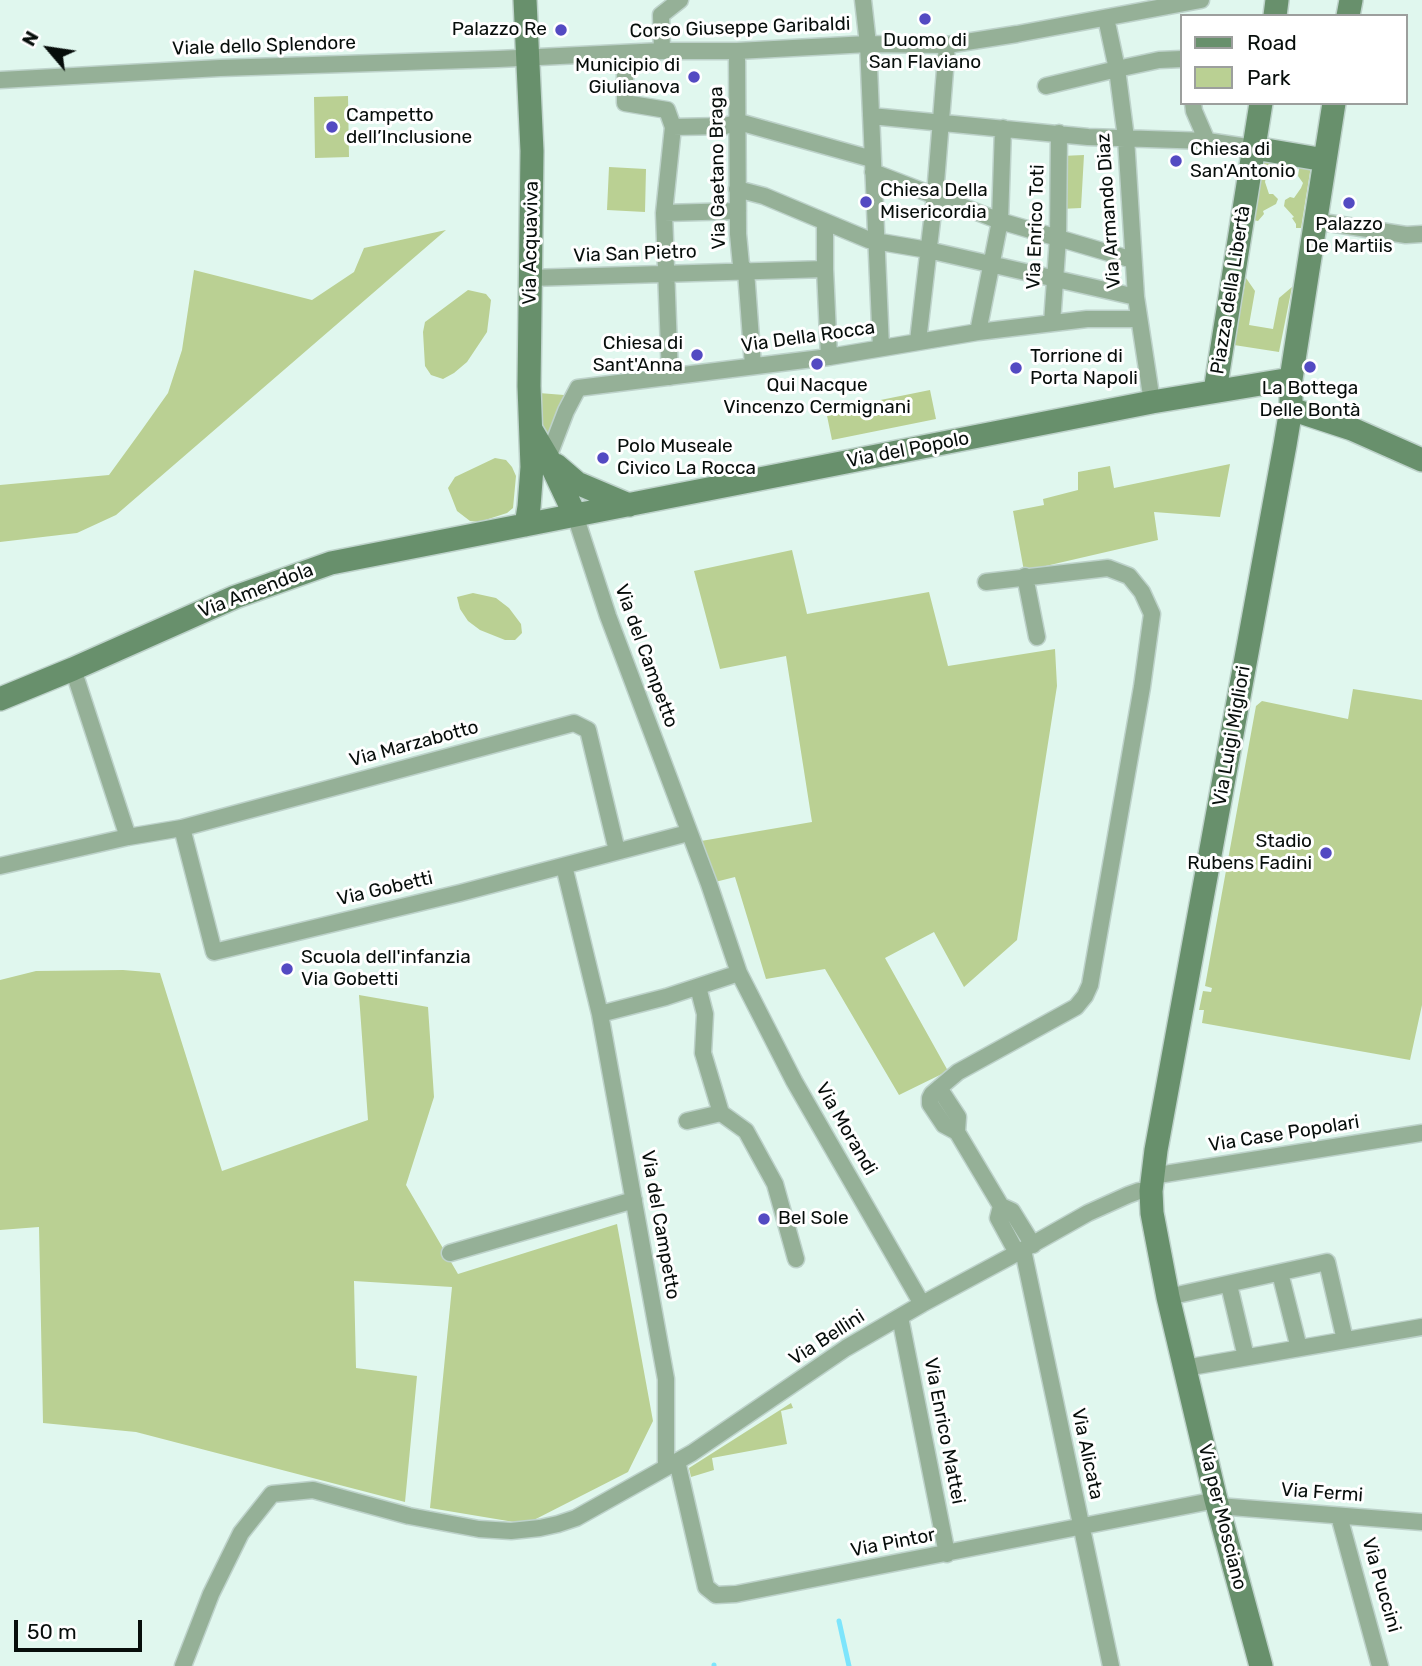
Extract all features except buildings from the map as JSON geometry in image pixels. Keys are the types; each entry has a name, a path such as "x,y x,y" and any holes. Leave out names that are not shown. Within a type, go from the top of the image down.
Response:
{"main road":[{"name":"Via Acquaviva","path":"525,0 532,151 530,428 540,463 539,494 564,517"},
{"name":"Piazza della Libertà","path":"1215,391 1261,105"},
{"path":"1292,379 1334,105"},
{"path":"1254,148 1325,160"},
{"name":"Via del Popolo","path":"526,524 1152,402 1292,379"},
{"name":"Via Luigi Migliori","path":"1152,1184 1291,409 1292,379"},
{"path":"1291,409 1362,433 1422,460"},
{"name":"Via Acquaviva","path":"526,524 540,463"},
{"path":"540,463 577,483 629,505"},
{"name":"Via Amendola","path":"0,699 235,597 331,563 526,524"},
{"name":"Via per Mosciano","path":"1152,1184 1152,1213 1168,1297 1217,1503 1261,1666"}],"street":[{"path":"662,51 661,15 680,0"},
{"path":"863,0 868,44 881,348"},
{"name":"Corso Giuseppe Garibaldi","path":"529,58 868,44 947,45 1201,0"},
{"name":"Via Armando Diaz","path":"1106,18 1118,68 1126,138 1138,319 1152,402"},
{"path":"918,341 935,195 947,45"},
{"name":"Via Gaetano Braga","path":"737,51 738,211 741,265 747,271 753,366"},
{"path":"625,53 625,103 667,110 673,127 664,213 670,377"},
{"name":"Viale dello Splendore","path":"0,80 220,68 529,58"},
{"path":"1046,86 1118,68 1180,59"},
{"path":"1193,105 1207,141"},
{"path":"871,116 1126,138 1207,141 1254,148"},
{"path":"673,127 725,126 739,122 872,166 1000,221 1133,260"},
{"path":"978,331 1000,221 1003,128"},
{"name":"Via Enrico Toti","path":"1052,323 1058,238 1059,133"},
{"path":"737,189 764,196 876,241 928,250 1136,297"},
{"path":"664,213 738,211"},
{"path":"1316,221 1406,235 1422,234"},
{"path":"825,222 829,357"},
{"name":"Via San Pietro","path":"530,278 825,269"},
{"name":"Via Della Rocca","path":"540,463 578,388 829,357 978,331 1087,319 1138,319"},
{"name":"Via del Campetto","path":"564,517 608,616 738,973"},
{"name":"Via Alicata","path":"1025,576 1108,568 1129,576 1142,592 1152,614 1142,687 1090,985 1076,1007 958,1072 939,1088 958,1117 957,1132 1001,1206 998,1218 1024,1250 1111,1666"},
{"path":"986,582 1025,576 1037,637"},
{"path":"73,669 128,836"},
{"name":"Via Marzabotto","path":"0,866 128,836 181,828 574,723 588,730 617,851"},
{"name":"Via Gobetti","path":"181,828 214,952 460,893 688,832"},
{"name":"Via del Campetto","path":"564,866 600,1014 634,1200 666,1379 671,1464"},
{"path":"600,1014 738,973"},
{"name":"Via Morandi","path":"738,973 794,1081 922,1304"},
{"path":"698,987 705,1014 703,1053 721,1113 746,1131 775,1184 796,1259"},
{"path":"687,1121 721,1113"},
{"name":"Via Case Popolari","path":"1152,1184 1422,1133"},
{"name":"Via Bellini","path":"671,1464 795,1385 846,1348 1088,1213 1152,1184"},
{"path":"450,1253 634,1200"},
{"path":"1168,1297 1327,1262 1345,1340"},
{"path":"1280,1273 1299,1348"},
{"path":"1229,1285 1246,1357"},
{"name":"Via Enrico Mattei","path":"900,1317 947,1553"},
{"path":"1185,1368 1422,1327"},
{"path":"184,1666 211,1594 240,1533 272,1494 313,1490 409,1516 479,1529 511,1531 540,1528 576,1518 671,1464"},
{"name":"Via Pintor","path":"671,1464 706,1587 716,1595 736,1594 1217,1503"},
{"name":"Via Fermi","path":"1217,1503 1422,1522"},
{"name":"Via Puccini","path":"1339,1516 1380,1666"}],"green space":[{"name":"Campetto dell’Inclusione","path":"348,96 349,157 315,158 314,97"},
{"path":"1084,155 1081,208 1060,209 1061,156"},
{"path":"1263,158 1274,160 1273,172 1266,177 1265,182 1269,194 1278,199 1276,204 1263,211 1264,214 1258,221 1253,220"},
{"path":"1300,164 1311,166 1301,228 1296,228 1292,218 1294,217 1284,206 1285,200 1294,198 1303,183 1298,176"},
{"path":"609,167 646,169 645,212 607,210"},
{"path":"446,230 116,515 77,533 0,542 0,485 109,475 141,431 168,393 182,350 194,270 312,300 354,272 364,248"},
{"path":"1246,278 1255,291 1249,325 1273,329 1279,298 1292,287 1279,352 1234,345"},
{"path":"468,290 486,294 491,300 487,332 467,362 454,373 443,379 431,375 425,366 425,322"},
{"path":"930,390 936,419 832,440 826,411"},
{"path":"539,393 564,395 567,398 551,434 542,431"},
{"path":"495,458 506,460 516,476 513,508 507,513 479,522 470,521 457,511 448,488 455,477"},
{"path":"1230,464 1220,517 1154,512 1158,540 1024,571 1013,511 1044,505 1043,499 1078,490 1078,472 1110,466 1114,488"},
{"path":"792,550 807,614 929,592 948,666 1055,649 1057,686 1017,940 964,987 934,932 885,958 948,1071 899,1095 825,969 766,979 735,877 715,882 701,841 812,822 786,656 720,669 694,571"},
{"path":"473,593 496,598 509,608 521,624 522,633 515,640 505,640 480,630 468,621 460,609 457,597"},
{"name":"Stadio Rubens Fadini","path":"1353,689 1422,700 1422,1005 1410,1060 1202,1023 1204,1010 1199,1010 1203,991 1211,992 1212,988 1205,986 1256,706 1262,701 1348,719"},
{"path":"123,970 160,973 222,1171 368,1120 359,995 428,1007 434,1097 406,1185 458,1274 617,1224 653,1421 628,1472 526,1524 430,1508 452,1287 354,1281 356,1368 417,1376 405,1502 136,1432 43,1423 39,1227 0,1230 0,980 36,971"},
{"path":"791,1403 793,1408 781,1411 787,1444 712,1458 714,1470 691,1477 689,1468"}],"waterway":[{"path":"839,1621 849,1666"}],"place":[{"name":"Duomo di San Flaviano","path":"925,19"},
{"name":"Palazzo Re","path":"561,30"},
{"name":"Municipio di Giulianova","path":"694,77"},
{"name":"Campetto dell’Inclusione","path":"332,127"},
{"name":"Chiesa di San'Antonio","path":"1176,161"},
{"name":"Chiesa Della Misericordia","path":"866,202"},
{"name":"Palazzo De Martiis","path":"1349,203"},
{"name":"Chiesa di Sant'Anna","path":"697,355"},
{"name":"Qui Nacque Vincenzo Cermignani","path":"817,364"},
{"name":"La Bottega Delle Bontà","path":"1310,367"},
{"name":"Torrione di Porta Napoli","path":"1016,368"},
{"name":"Polo Museale Civico La Rocca","path":"603,458"},
{"name":"Stadio Rubens Fadini","path":"1326,853"},
{"name":"Scuola dell'infanzia Via Gobetti","path":"287,969"},
{"name":"Bel Sole","path":"764,1219"}]}
